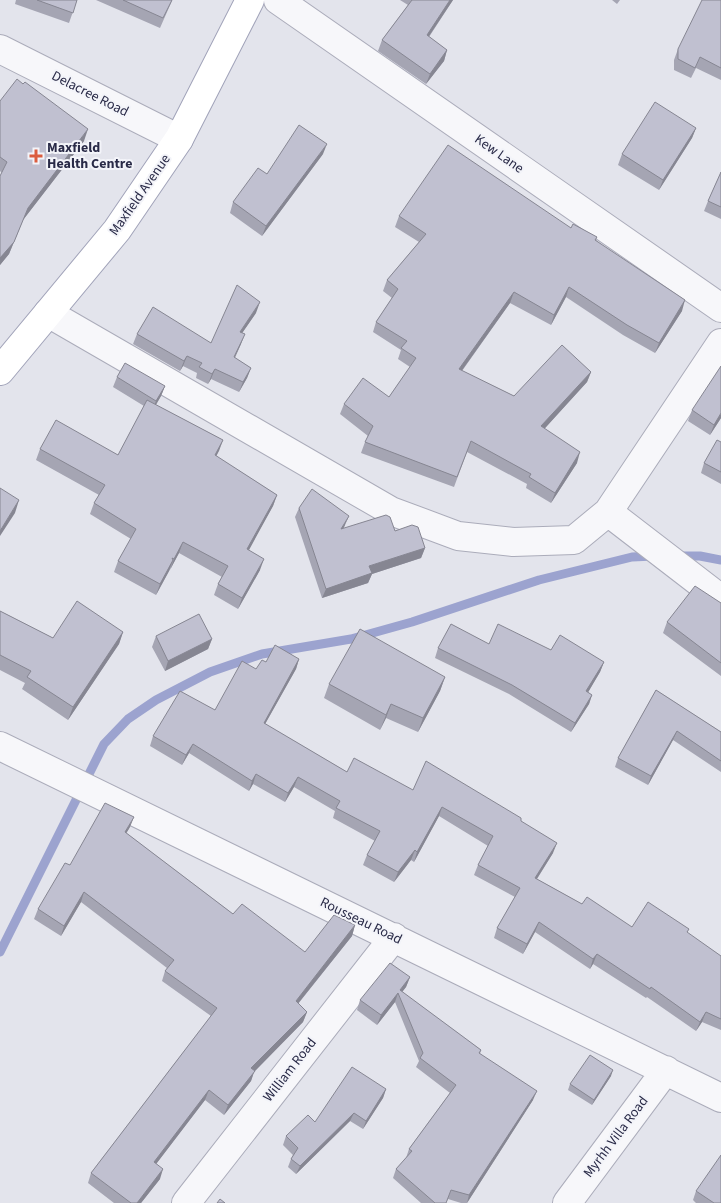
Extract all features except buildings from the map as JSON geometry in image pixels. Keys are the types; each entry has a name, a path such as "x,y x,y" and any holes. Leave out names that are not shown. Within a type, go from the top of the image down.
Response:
{"main road":[{"name":"Maxfield Avenue","path":"0,371 117,230 179,139 250,0"}],"street":[{"name":"Kew Lane","path":"278,0 721,308"},
{"name":"Delacree Road","path":"0,49 179,139"},
{"path":"48,313 391,511 458,536 514,542 574,540 608,512 721,343"},
{"path":"608,512 721,599"},
{"name":"Rousseau Road","path":"0,746 721,1098"},
{"name":"William Road","path":"186,1203 394,937"},
{"name":"Myrhh Villa Road","path":"567,1203 666,1070"}],"waterway":[{"path":"0,952 104,744 128,719 156,700 210,672 262,654 351,639 412,622 539,580 632,557 654,556"},
{"path":"677,556 700,556 721,560"}],"place":[{"name":"Maxfield Health Centre","path":"36,156"}]}
